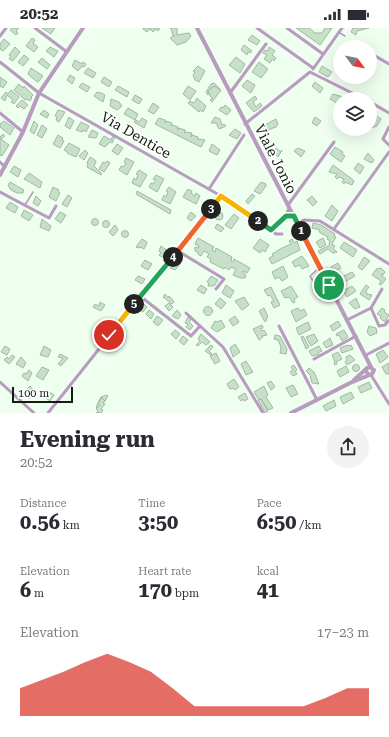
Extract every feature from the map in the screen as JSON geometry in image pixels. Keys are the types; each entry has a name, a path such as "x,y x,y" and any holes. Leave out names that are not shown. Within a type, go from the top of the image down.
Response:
{"street":[{"path":"0,36 6,28"},
{"path":"35,28 67,52"},
{"path":"0,175 23,132 40,93 83,28"},
{"name":"Viale Jonio","path":"197,28 245,124 366,355 368,368"},
{"path":"257,28 313,68"},
{"path":"287,28 323,54"},
{"path":"245,124 310,72 342,28"},
{"path":"230,93 266,44"},
{"path":"377,57 389,64"},
{"name":"Via Dentice","path":"0,62 40,93 221,196 276,234 282,234"},
{"path":"310,72 350,92"},
{"path":"377,106 389,113"},
{"path":"0,113 23,132"},
{"path":"389,127 383,139 389,145"},
{"path":"209,189 244,135"},
{"path":"271,230 286,216 288,207 334,142"},
{"path":"334,229 389,152"},
{"path":"0,162 5,166"},
{"path":"0,192 48,218 56,206"},
{"path":"48,413 221,196"},
{"path":"286,216 294,216"},
{"path":"298,224 304,220 320,221 389,264"},
{"path":"178,251 224,279 216,289"},
{"path":"347,320 371,308 382,289"},
{"path":"140,296 191,336 200,326"},
{"path":"371,308 379,326 385,325 388,321"},
{"path":"186,313 223,347 263,413"},
{"path":"279,326 317,400"},
{"path":"314,359 356,336"},
{"path":"366,355 389,343"},
{"name":"Viale Jonio","path":"363,350 368,368"},
{"path":"350,383 368,368"},
{"path":"368,368 371,374"},
{"path":"368,368 389,404"},
{"path":"291,413 371,374"},
{"path":"0,382 34,413"}],"lane":[{"path":"339,32 345,36"},
{"path":"26,206 33,192"},
{"path":"320,267 310,276 316,286 329,285"}],"building":[{"path":"12,28 19,28 16,31 18,33 16,35 10,30"},
{"path":"42,28 55,28 51,34"},
{"path":"143,28 160,28 158,31 155,29 153,32 150,29 147,32"},
{"path":"171,28 177,28 177,35 189,33 191,36 186,42 177,45 170,38 175,36 173,36"},
{"path":"296,28 309,28 315,33 322,33 325,28 332,28 320,45"},
{"path":"353,28 369,28 357,31 356,35 351,32"},
{"path":"252,35 260,41 257,45 248,40"},
{"path":"32,38 35,40 33,43 38,47 34,52 26,46"},
{"path":"4,39 10,44 3,51 0,49 0,44"},
{"path":"244,45 252,51 250,53 248,52 247,55 241,50"},
{"path":"15,47 20,52 13,61 9,59 11,56 9,55"},
{"path":"50,47 58,51 54,57 46,51"},
{"path":"269,47 275,51 272,55 276,58 274,61 272,59 270,63 264,59 267,55 263,53 265,50 268,51"},
{"path":"24,55 29,59 23,66 18,62"},
{"path":"236,57 245,64 240,73 229,65"},
{"path":"42,58 50,65 47,69 38,62"},
{"path":"75,60 82,64 83,62 86,64 78,71 72,66"},
{"path":"259,62 268,69 261,78 252,72"},
{"path":"198,66 205,71 199,82 195,80 193,75 195,72 193,71"},
{"path":"322,66 332,72 328,77 319,72"},
{"path":"31,68 43,76 39,81 37,82 28,74"},
{"path":"88,68 96,73 93,78 84,73"},
{"path":"70,75 75,78 72,84 67,80"},
{"path":"0,77 7,82 3,88 0,86"},
{"path":"104,77 112,82 109,87 101,82"},
{"path":"247,80 255,85 251,93 242,86"},
{"path":"315,82 323,88 320,93 312,86"},
{"path":"82,83 90,87 87,92 79,87"},
{"path":"214,83 220,89 219,90 214,86 208,91 208,95 206,92 211,84"},
{"path":"19,84 23,88 24,86 33,95 30,101 27,99 25,100 14,90"},
{"path":"118,86 129,92 127,97 115,90"},
{"path":"188,86 196,91 190,100 183,94"},
{"path":"214,86 221,90 212,102 210,100 213,98 210,96 208,91"},
{"path":"11,90 19,97 14,104 11,102 13,100 7,95 5,101 1,98 6,92 8,94"},
{"path":"97,92 105,95 103,102 94,96"},
{"path":"333,94 333,101 330,99"},
{"path":"135,95 142,99 139,104 132,100"},
{"path":"255,96 257,99 253,102 256,107 260,103 262,106 254,112 246,103"},
{"path":"197,98 206,106 203,112 200,110 199,112 188,103 190,101 194,103"},
{"path":"111,99 119,102 122,106 117,110 110,106"},
{"path":"22,100 28,105 24,109 20,106 18,108 16,106"},
{"path":"153,103 159,107 154,114 148,111"},
{"path":"225,105 231,110 227,115 219,110"},
{"path":"128,108 138,114 135,120 124,114"},
{"path":"44,110 49,114 47,118 40,114"},
{"path":"58,110 65,112 59,122 56,120 57,117 55,116"},
{"path":"377,116 381,119 377,125"},
{"path":"69,117 74,121 70,129 65,126"},
{"path":"215,117 220,119 222,125 224,124 226,126 219,129 216,123 211,123"},
{"path":"315,117 321,121 317,126 312,123"},
{"path":"142,118 147,121 144,128 134,122 136,120 139,122"},
{"path":"159,118 165,120 165,123 166,121 172,123 172,125 178,127 178,130 179,128 185,130 185,132 192,133 191,137 192,135 198,137 198,139 205,140 201,147 155,124"},
{"path":"276,119 278,124 276,127 261,133 259,128"},
{"path":"4,121 14,128 10,135 0,127 0,124"},
{"path":"34,121 38,125 34,134 30,131"},
{"path":"81,122 89,126 86,132 83,130 82,132 76,130"},
{"path":"42,125 47,129 42,138 37,135"},
{"path":"235,129 241,133 237,139 229,135"},
{"path":"92,130 98,133 96,138 88,137"},
{"path":"3,134 5,136 1,139 9,145 2,156 0,155 0,137"},
{"path":"58,135 63,138 62,140 64,141 60,148 53,144"},
{"path":"104,136 111,140 113,136 115,137 112,143 110,142 105,147 99,144"},
{"path":"69,143 80,149 76,157 64,150"},
{"path":"117,144 123,148 118,155 112,151"},
{"path":"212,144 220,150 217,155 209,151"},
{"path":"335,147 343,152 342,154 345,156 341,162 330,154"},
{"path":"276,148 281,152 278,157 273,152"},
{"path":"298,148 305,151 301,157 294,151"},
{"path":"85,150 88,153 84,160 79,156"},
{"path":"368,153 374,160 372,163 364,159"},
{"path":"90,157 95,160 96,162 94,166 102,174 101,175 87,167"},
{"path":"126,158 134,162 127,175 119,170 121,166 123,167 126,163 124,162"},
{"path":"107,161 110,163 104,172 99,169 103,162 105,163"},
{"path":"358,163 364,167 360,174 354,169"},
{"path":"333,165 354,181 352,185 345,182 344,184 342,182 344,179 339,177 337,179 335,177 337,174 329,172"},
{"path":"14,166 21,170 18,177 10,172"},
{"path":"139,170 147,175 140,187 132,183 134,178 136,180 138,175 136,174"},
{"path":"29,173 42,182 40,188 24,179"},
{"path":"156,175 164,179 157,192 149,187 151,183 153,184 156,180 153,179"},
{"path":"10,182 24,190 23,193 17,193 11,190 8,185"},
{"path":"261,182 266,184 266,186 260,194 254,191"},
{"path":"53,187 59,190 58,192 60,193 56,201 49,197"},
{"path":"169,187 176,192 170,204 162,200 164,195 166,197 168,192 166,191"},
{"path":"188,189 192,191 191,193 195,196 196,193 200,196 196,204 183,197"},
{"path":"137,191 171,210 170,214 136,194"},
{"path":"252,194 255,196 248,204 246,201"},
{"path":"68,195 72,198 67,207 62,204"},
{"path":"36,196 41,201 38,206 33,203"},
{"path":"312,196 317,202 313,206 307,200"},
{"path":"10,202 18,207 15,213 6,208"},
{"path":"332,205 338,211 332,221 325,216"},
{"path":"24,210 33,215 29,221 21,216"},
{"path":"60,212 66,215 61,223 55,219"},
{"path":"191,212 196,216 191,221 187,218"},
{"path":"217,212 221,212 223,216 221,220 217,220 215,218 215,214"},
{"path":"234,214 239,218 231,229 225,225"},
{"path":"42,219 51,226 49,231 40,227"},
{"path":"95,219 98,222 95,225 92,222"},
{"path":"106,221 109,224 106,227 103,224"},
{"path":"313,223 321,225 335,234 334,236 336,237 332,244 335,246 333,248 337,252 333,253 328,249 320,254 318,251 330,245 330,241 327,239 328,237 319,232 320,230 312,228"},
{"path":"217,224 224,228 221,232 215,228"},
{"path":"115,225 118,230 113,236 109,232"},
{"path":"125,230 129,234 125,238 121,234"},
{"path":"198,238 214,247 212,250 215,252 216,248 232,257 231,261 233,262 234,259 250,268 247,273 243,271 246,275 245,278 240,278 233,275 236,269 231,267 229,270 225,267 224,269 210,262 211,259 207,257 209,254 204,251 201,256 198,254 198,252 195,251 195,247 198,248 199,246 195,244"},
{"path":"323,238 326,245 320,248 316,242"},
{"path":"142,239 147,242 144,249 136,247"},
{"path":"260,239 269,245 265,252 262,250 260,253 253,248"},
{"path":"292,239 294,243 297,241 300,250 272,264 269,258 273,256 272,254 291,244 289,241"},
{"path":"344,242 357,250 353,257 340,248"},
{"path":"161,246 169,252 162,257 159,255 161,253 159,251"},
{"path":"302,256 309,266 302,269 300,265 295,267 292,262"},
{"path":"364,257 370,261 362,270 358,267"},
{"path":"174,259 181,263 175,270 168,267"},
{"path":"145,260 152,264 148,270 141,266"},
{"path":"338,263 341,268 333,272 331,267"},
{"path":"283,266 288,277 282,281 279,277 275,279 272,272"},
{"path":"381,268 385,272 381,275 386,279 381,285 379,284 381,281 372,275 376,269"},
{"path":"352,272 355,276 341,284 338,279"},
{"path":"138,276 145,279 142,284 135,280"},
{"path":"211,276 218,280 214,286 208,286 209,283 207,282"},
{"path":"201,285 207,289 204,294 197,290"},
{"path":"226,285 234,291 230,298 222,293"},
{"path":"366,285 369,287 366,291 367,294 372,295 369,300 360,294"},
{"path":"291,286 298,297 294,299 295,302 293,303 289,297 285,298 281,291"},
{"path":"352,286 356,291 347,297 343,291"},
{"path":"271,287 280,305 274,308 271,302 274,301 264,290"},
{"path":"165,294 168,298 169,296 172,299 174,302 172,304 163,297"},
{"path":"244,297 249,305 242,310 235,301"},
{"path":"220,298 226,303 221,309 215,304"},
{"path":"356,298 360,307 355,309 349,303"},
{"path":"100,302 105,305 101,311 93,307 95,304 99,306"},
{"path":"142,302 147,307 143,312 137,308"},
{"path":"169,303 173,307 169,311 165,306"},
{"path":"206,307 210,307 212,311 210,315 206,315 204,313 204,309"},
{"path":"264,308 268,317 266,318 267,320 265,322 259,311"},
{"path":"298,308 300,311 304,309 307,315 296,322 291,311"},
{"path":"382,308 385,310 384,312 389,315 385,322 380,318 381,316 377,314"},
{"path":"149,310 154,314 151,319 146,314"},
{"path":"177,310 181,315 178,319 172,316"},
{"path":"157,316 163,320 158,326 153,322"},
{"path":"235,316 239,322 233,326 229,320"},
{"path":"188,317 191,320 189,322 193,326 190,330 186,327 188,324 185,323"},
{"path":"221,320 225,327 217,332 211,328 215,321 217,322"},
{"path":"338,321 341,326 333,331 330,326"},
{"path":"308,322 311,329 299,335 296,328"},
{"path":"262,325 263,328 260,329 262,331 264,330 267,335 262,336 263,337 259,340 253,329"},
{"path":"369,326 376,328 377,333 370,336 367,332"},
{"path":"175,330 180,334 176,339 171,334"},
{"path":"344,330 348,337 342,341 339,335 337,336 336,334"},
{"path":"201,334 210,342 206,345 202,342 198,346 196,345 200,341 198,339"},
{"path":"314,334 318,341 311,346 306,337"},
{"path":"275,335 280,336 287,349 286,354 280,353 281,347 278,340 274,339"},
{"path":"183,336 188,340 184,345 179,341"},
{"path":"303,336 309,347 306,349 301,337"},
{"path":"330,338 333,345 326,348 323,343"},
{"path":"235,344 240,352 233,357 230,348"},
{"path":"211,345 213,347 209,351 212,354 211,355 205,351"},
{"path":"351,345 353,349 342,353 340,348"},
{"path":"5,346 10,349 7,355 1,352"},
{"path":"44,346 51,350 48,357 40,355"},
{"path":"319,346 322,351 318,353 319,354 312,356 309,351"},
{"path":"383,350 388,357 380,363 376,354"},
{"path":"338,352 342,359 336,362 337,364 335,365 332,355"},
{"path":"216,353 220,361 215,364 210,356"},
{"path":"60,354 68,358 61,366 58,364 63,358 58,357"},
{"path":"12,355 15,357 9,364 4,360 7,357 9,359"},
{"path":"350,355 355,360 347,365 345,362 347,360 346,357"},
{"path":"21,357 26,363 23,368 16,364"},
{"path":"246,361 253,372 246,375 241,364"},
{"path":"389,363 389,374 386,374 382,367"},
{"path":"294,365 297,370 295,371 297,374 293,376 290,372 293,370 291,367"},
{"path":"356,365 359,368 356,371 353,368"},
{"path":"346,366 349,372 340,377 337,371"},
{"path":"42,367 49,370 43,380 36,376"},
{"path":"309,368 314,372 319,384 312,383 310,375 306,371"},
{"path":"29,370 32,373 28,381 22,376"},
{"path":"234,379 239,387 235,390 233,388 230,389 227,384"},
{"path":"271,381 275,387 271,390 267,383"},
{"path":"369,382 372,388 361,393 358,387"},
{"path":"293,385 298,394 291,397 286,388"},
{"path":"30,386 35,392 30,398 23,393"},
{"path":"264,386 268,395 266,397 273,408 268,410 261,399 259,400 254,392"},
{"path":"48,391 54,395 50,401 44,397"},
{"path":"351,392 354,398 343,404 340,397"},
{"path":"245,393 248,399 244,401 243,399 241,401 238,397"},
{"path":"108,396 105,401 102,398 98,403 101,397"},
{"path":"102,398 105,401 103,403 105,404 101,409 103,410 101,413 96,413 98,411 96,409 100,405 98,403"},
{"path":"261,399 268,411 265,413 258,400"},
{"path":"334,400 336,406 326,411 323,406"}],"route":[{"path":"109,335 221,196 271,230 286,216 294,216 329,285"}]}
